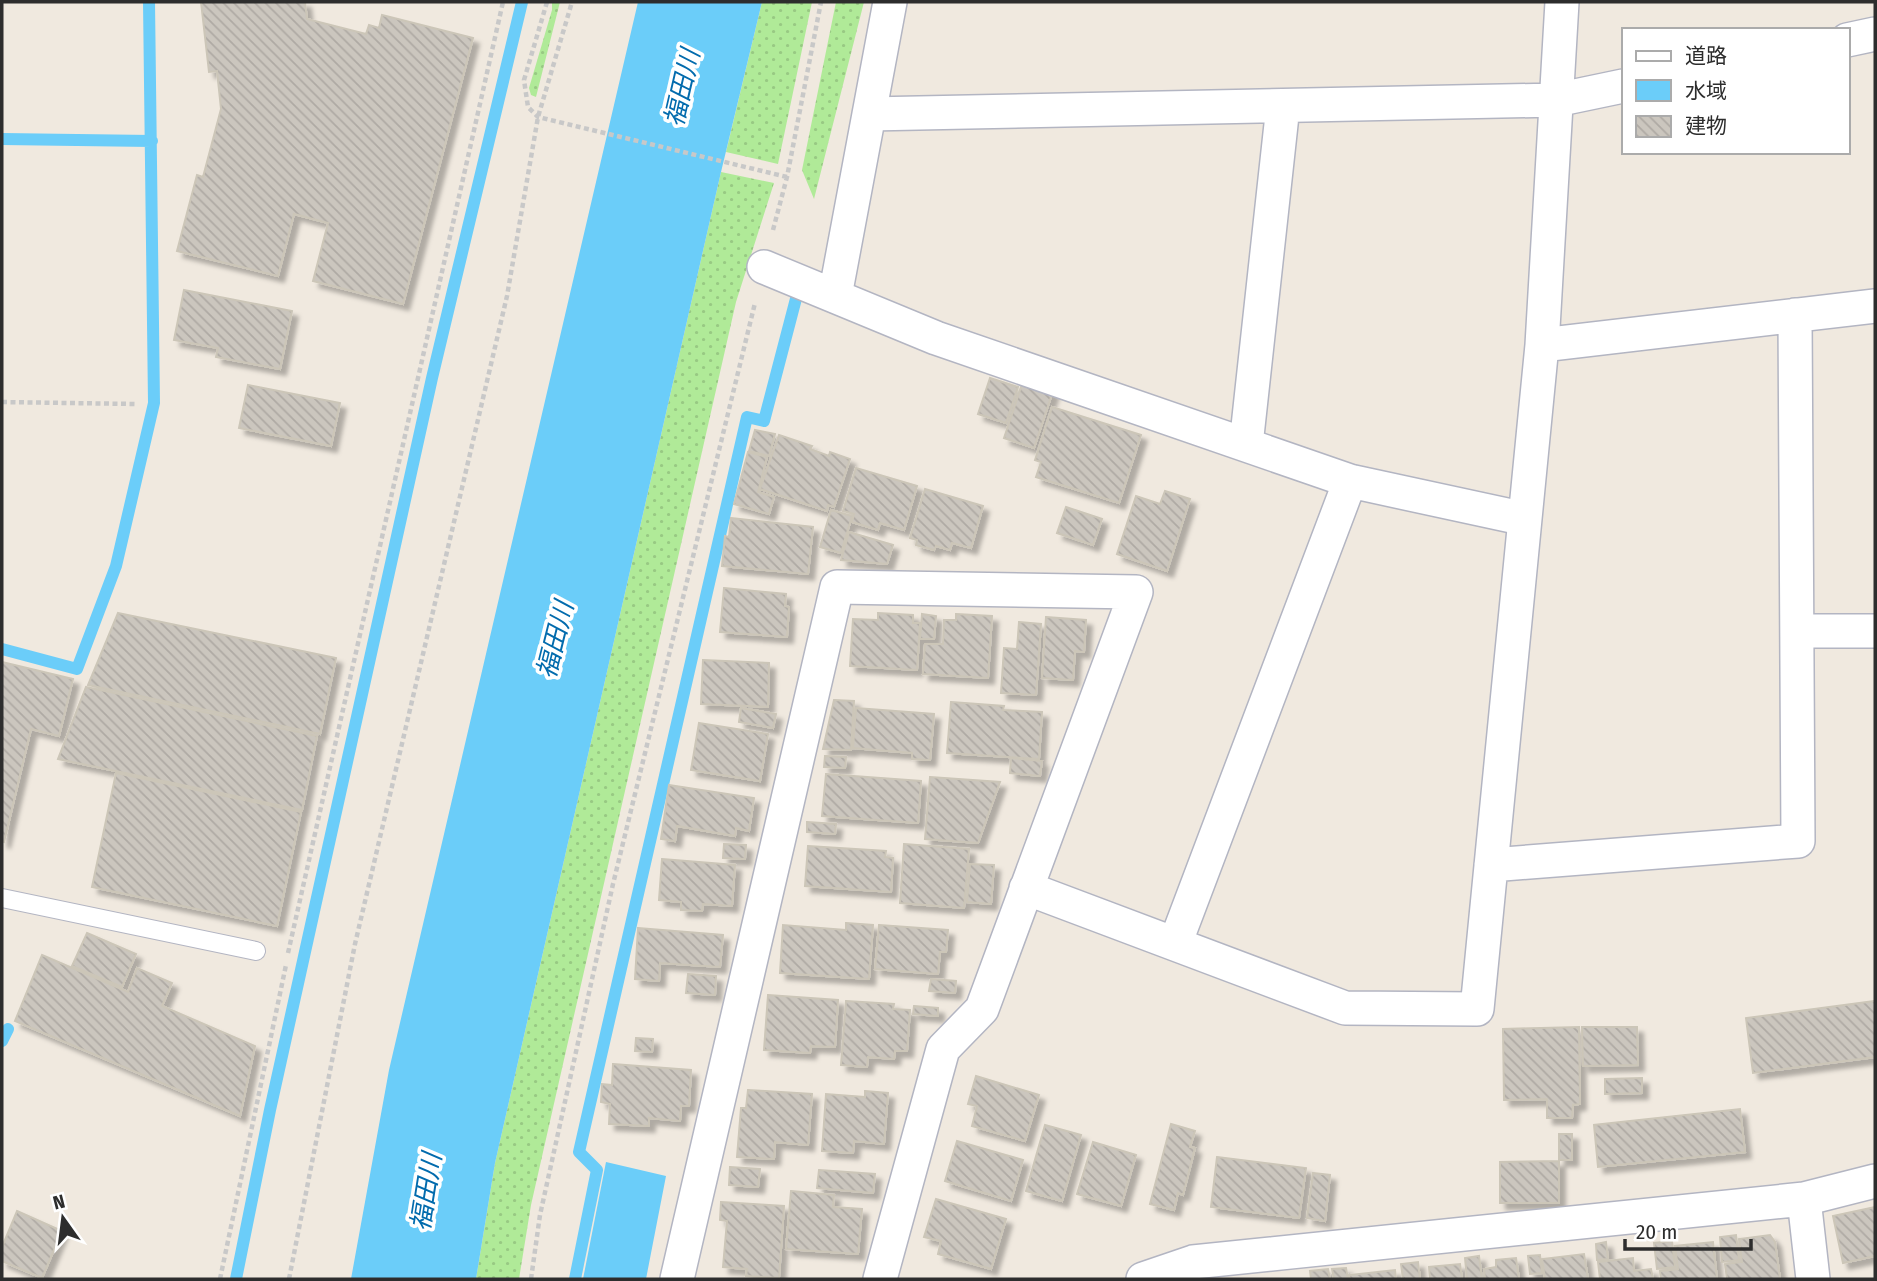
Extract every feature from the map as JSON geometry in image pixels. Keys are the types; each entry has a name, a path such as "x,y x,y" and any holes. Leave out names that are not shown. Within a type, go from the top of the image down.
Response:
{"street":[{"path":"835,296 890,2"},
{"path":"1026,888 1345,1008 1477,1009 1542,345 1563,2"},
{"path":"1849,40 1875,34"},
{"path":"869,114 1556,100 1622,86"},
{"path":"1246,445 1283,106"},
{"path":"764,267 936,338 1350,481 1525,519"},
{"path":"1542,345 1875,306"},
{"path":"1491,865 1798,841 1795,315"},
{"path":"1175,944 1350,481"},
{"path":"677,1279 837,587 1136,592 982,1009 943,1049 880,1279"},
{"path":"1797,631 1875,631"},
{"path":"1143,1279 1193,1262 1239,1268 1804,1199 1875,1181"},
{"path":"1804,1199 1813,1279"}],"lane":[{"path":"2,898 256,951"}],"path":[{"path":"220,1279 280,989 503,2"},
{"path":"547,2 524,80 528,107 538,117 787,177"},
{"path":"289,1279 355,944 507,296 538,117 572,2"},
{"path":"531,1279 540,1215 613,884 787,177 821,2"},
{"path":"2,402 137,404"}],"green space":[{"path":"552,2 560,2 536,97 531,95 529,88"},
{"path":"762,2 812,2 778,164 726,152"},
{"path":"836,2 864,2 814,199 802,170"},
{"path":"721,172 774,183 736,302 531,1205 519,1279 476,1279 495,1163"}],"water":[{"name":"福田川","path":"638,2 762,2 495,1163 476,1279 351,1279 389,1070"},
{"path":"606,1162 666,1176 646,1279 583,1279"}],"building":[{"path":"201,2 305,2 307,19 366,34 369,25 379,28 382,15 473,38 403,304 313,281 328,223 294,214 278,276 177,251 197,175 203,177 221,109 217,71 209,72"},
{"path":"184,290 292,311 280,369 216,357 218,348 174,340"},
{"path":"990,378 1018,387 1006,423 978,414"},
{"path":"1023,381 1053,391 1034,448 1004,438"},
{"path":"248,385 340,403 331,446 239,428"},
{"path":"1052,407 1141,435 1119,503 1036,477 1041,462 1035,460"},
{"path":"755,430 775,434 769,456 749,451"},
{"path":"779,435 812,446 810,449 829,456 830,452 850,459 834,507 828,505 827,511 760,489"},
{"path":"748,452 767,457 758,492 774,497 769,514 734,504"},
{"path":"856,468 917,486 904,530 880,523 878,530 852,522 854,514 843,511"},
{"path":"925,489 983,506 971,548 952,543 950,550 936,546 934,550 916,545 917,540 910,538"},
{"path":"1165,491 1190,499 1167,571 1117,554 1136,496 1160,504"},
{"path":"1066,507 1102,519 1093,545 1057,533"},
{"path":"831,510 852,516 841,553 820,547"},
{"path":"731,518 813,527 808,574 722,566 725,536 729,537"},
{"path":"849,532 893,545 887,564 841,560"},
{"path":"724,588 786,594 785,606 789,607 787,637 720,632"},
{"path":"118,613 336,658 320,734 88,685"},
{"path":"878,613 913,615 913,623 920,623 917,670 850,666 853,619 878,620"},
{"path":"922,614 936,616 934,639 920,639"},
{"path":"956,614 992,616 988,678 923,674 925,644 943,644 944,620 956,620"},
{"path":"1046,617 1086,620 1084,652 1075,651 1073,680 1042,678"},
{"path":"1019,622 1041,624 1036,695 1001,693 1004,648 1017,649"},
{"path":"703,660 769,663 768,707 701,704"},
{"path":"2,662 73,679 59,736 31,729 4,842 2,841"},
{"path":"86,687 317,736 302,810 58,759"},
{"path":"834,700 854,701 851,750 823,749"},
{"path":"951,702 1004,706 1003,710 1042,712 1039,759 947,753"},
{"path":"741,708 776,714 773,728 739,722"},
{"path":"856,708 934,714 930,760 912,759 912,753 853,748"},
{"path":"699,723 768,734 760,781 691,770"},
{"path":"825,756 846,757 845,768 824,767"},
{"path":"1011,758 1042,761 1040,776 1010,773"},
{"path":"116,773 301,812 277,926 92,887"},
{"path":"826,774 921,781 918,823 822,816"},
{"path":"930,777 1000,782 978,843 925,839"},
{"path":"669,785 754,798 749,831 736,828 735,836 677,826 675,841 661,839"},
{"path":"807,822 836,824 835,834 807,832"},
{"path":"724,844 746,845 745,859 723,858"},
{"path":"904,844 969,849 964,908 900,903"},
{"path":"808,846 886,851 885,857 893,858 891,892 805,886"},
{"path":"662,859 735,865 732,906 703,904 702,911 681,910 681,902 659,900"},
{"path":"970,864 994,865 991,904 967,902"},
{"path":"846,923 873,925 869,979 780,973 783,925 846,930"},
{"path":"879,925 948,930 946,952 940,952 938,974 875,969"},
{"path":"638,928 723,935 720,967 660,963 659,981 635,979"},
{"path":"87,933 136,954 122,987 72,966"},
{"path":"42,955 128,992 137,968 172,983 162,1006 255,1046 240,1116 15,1021"},
{"path":"688,974 716,976 715,995 686,993"},
{"path":"931,979 956,981 955,993 929,991"},
{"path":"768,995 838,1000 835,1047 811,1046 810,1053 764,1050"},
{"path":"846,1001 894,1004 893,1009 910,1010 907,1051 895,1051 894,1059 868,1057 867,1067 841,1065"},
{"path":"1875,1001 1875,1057 1753,1073 1746,1018"},
{"path":"914,1006 938,1008 938,1016 913,1014"},
{"path":"1579,1027 1580,1104 1573,1105 1572,1118 1547,1118 1547,1099 1504,1100 1503,1029"},
{"path":"1582,1027 1637,1027 1638,1065 1583,1066"},
{"path":"636,1038 653,1039 652,1052 635,1051"},
{"path":"613,1064 691,1070 689,1106 681,1106 680,1121 649,1118 649,1126 609,1124 610,1104 601,1102 602,1084 612,1085"},
{"path":"976,1076 1039,1095 1025,1141 972,1126 977,1106 968,1104"},
{"path":"1642,1078 1642,1093 1605,1094 1605,1079"},
{"path":"748,1090 812,1094 808,1145 775,1142 774,1159 737,1157 741,1108 746,1108"},
{"path":"865,1091 888,1093 884,1144 854,1141 853,1153 822,1151 826,1094 865,1097"},
{"path":"1740,1109 1745,1152 1598,1167 1594,1125"},
{"path":"1171,1124 1195,1131 1190,1147 1195,1148 1183,1195 1178,1193 1174,1210 1150,1204"},
{"path":"1045,1125 1081,1135 1062,1201 1026,1191"},
{"path":"1559,1134 1572,1134 1572,1160 1559,1160"},
{"path":"957,1141 1023,1160 1011,1201 945,1181"},
{"path":"1093,1142 1136,1155 1121,1206 1077,1194"},
{"path":"1217,1157 1306,1168 1299,1218 1211,1207"},
{"path":"1559,1161 1559,1203 1500,1203 1500,1162"},
{"path":"730,1167 760,1169 758,1187 729,1185"},
{"path":"819,1170 875,1174 873,1193 817,1188"},
{"path":"1313,1173 1330,1175 1325,1221 1307,1218"},
{"path":"791,1191 834,1195 833,1207 862,1209 858,1254 786,1249"},
{"path":"936,1199 1006,1219 991,1269 938,1254 941,1241 924,1237"},
{"path":"721,1202 784,1206 779,1278 746,1276 747,1269 723,1267 727,1221 720,1220"},
{"path":"1875,1207 1875,1256 1843,1263 1833,1216"},
{"path":"17,1211 62,1231 42,1278 2,1261 2,1247"},
{"path":"1736,1235 1739,1260 1722,1262 1720,1237"},
{"path":"1770,1235 1775,1242 1780,1279 1727,1279 1725,1264 1742,1262 1739,1239"},
{"path":"1672,1241 1675,1267 1657,1269 1654,1243"},
{"path":"1606,1242 1608,1259 1597,1260 1596,1244"},
{"path":"1713,1242 1717,1279 1661,1279 1660,1271 1678,1269 1675,1246"},
{"path":"1584,1254 1588,1279 1545,1279 1542,1259"},
{"path":"1540,1255 1542,1273 1530,1274 1528,1256"},
{"path":"1479,1256 1482,1279 1467,1279 1465,1258"},
{"path":"1516,1258 1519,1279 1485,1279 1484,1269 1496,1267 1496,1260"},
{"path":"1633,1258 1634,1271 1651,1269 1653,1279 1600,1279 1598,1262"},
{"path":"1418,1262 1420,1279 1403,1279 1401,1264"},
{"path":"1460,1264 1462,1279 1430,1279 1429,1267"},
{"path":"1346,1268 1348,1279 1334,1279 1332,1269"},
{"path":"1328,1269 1330,1279 1311,1279 1310,1271"},
{"path":"1395,1270 1396,1279 1350,1279 1349,1275"}],"waterway":[{"path":"2,649 77,669 116,566 154,403 149,2"},
{"path":"236,1279 270,1110 432,378 522,2"},
{"path":"2,139 152,141"},
{"path":"575,1279 597,1170 579,1152 747,417 764,421 798,291"},
{"path":"2,1041 8,1029"}]}
